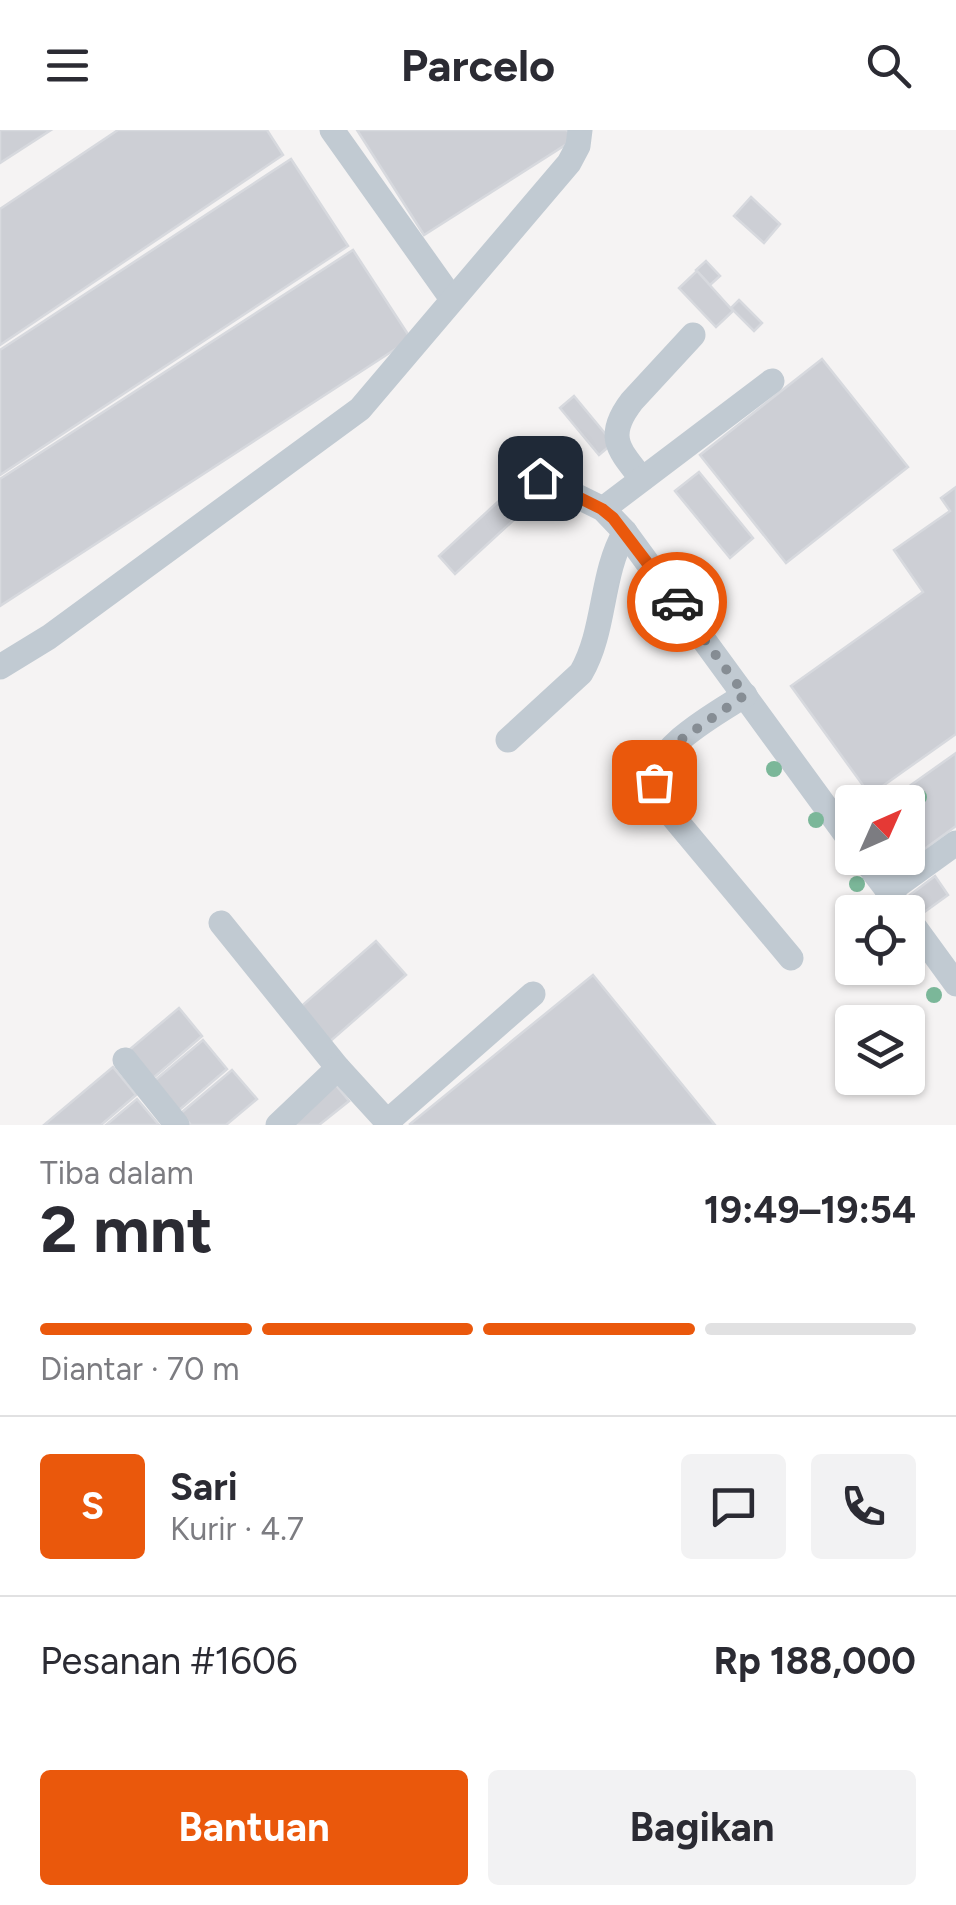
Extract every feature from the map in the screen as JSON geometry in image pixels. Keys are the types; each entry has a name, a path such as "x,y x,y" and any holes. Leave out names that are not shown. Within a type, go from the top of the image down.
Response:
{"lane":[{"path":"332,130 452,300"},
{"path":"0,667 48,638 360,409 569,163 578,146 580,130"},
{"path":"642,478 622,454 616,428 632,401 693,335"},
{"path":"602,509 772,381"},
{"path":"540,478 602,509 625,532 835,819"},
{"path":"508,740 587,662 610,564 625,532"},
{"path":"745,695 672,746 657,766 654,782 669,812 791,958"},
{"path":"911,895 956,844"},
{"path":"876,875 891,895"},
{"path":"221,923 338,1068 389,1124 532,994"},
{"path":"925,941 956,984"},
{"path":"125,1060 177,1125"},
{"path":"278,1125 338,1068"}],"building":[{"path":"0,130 51,130 0,163"},
{"path":"118,130 267,130 283,155 0,345 0,209"},
{"path":"357,130 567,130 573,140 424,235"},
{"path":"291,159 348,246 0,475 0,350"},
{"path":"751,197 780,224 764,243 734,216"},
{"path":"353,250 411,339 0,606 0,479"},
{"path":"706,261 720,276 710,285 696,270"},
{"path":"697,271 733,311 716,327 679,288"},
{"path":"739,300 762,323 754,331 731,308"},
{"path":"822,359 908,467 786,563 700,455"},
{"path":"574,396 613,443 599,455 560,408"},
{"path":"699,472 753,538 730,558 675,491"},
{"path":"515,486 531,504 455,574 439,556"},
{"path":"956,487 956,734 884,785 863,785 791,686 923,592 894,550 950,511 941,498"},
{"path":"956,753 956,826 925,849 925,785 911,785"},
{"path":"935,876 948,895 925,912 925,895 910,895"},
{"path":"376,941 406,975 327,1044 297,1010"},
{"path":"593,975 715,1125 410,1124"},
{"path":"179,1008 202,1036 152,1079 128,1051"},
{"path":"203,1040 227,1069 178,1111 153,1082"},
{"path":"113,1067 136,1095 101,1125 44,1125"},
{"path":"232,1070 257,1099 226,1125 191,1125 181,1113"},
{"path":"335,1084 349,1101 319,1125 286,1125"},
{"path":"137,1099 159,1125 106,1125"}],"way so far":[{"path":"654,782 657,766 672,746 745,695 677,602"}],"route":[{"path":"540,478 613,518 677,602"}]}
